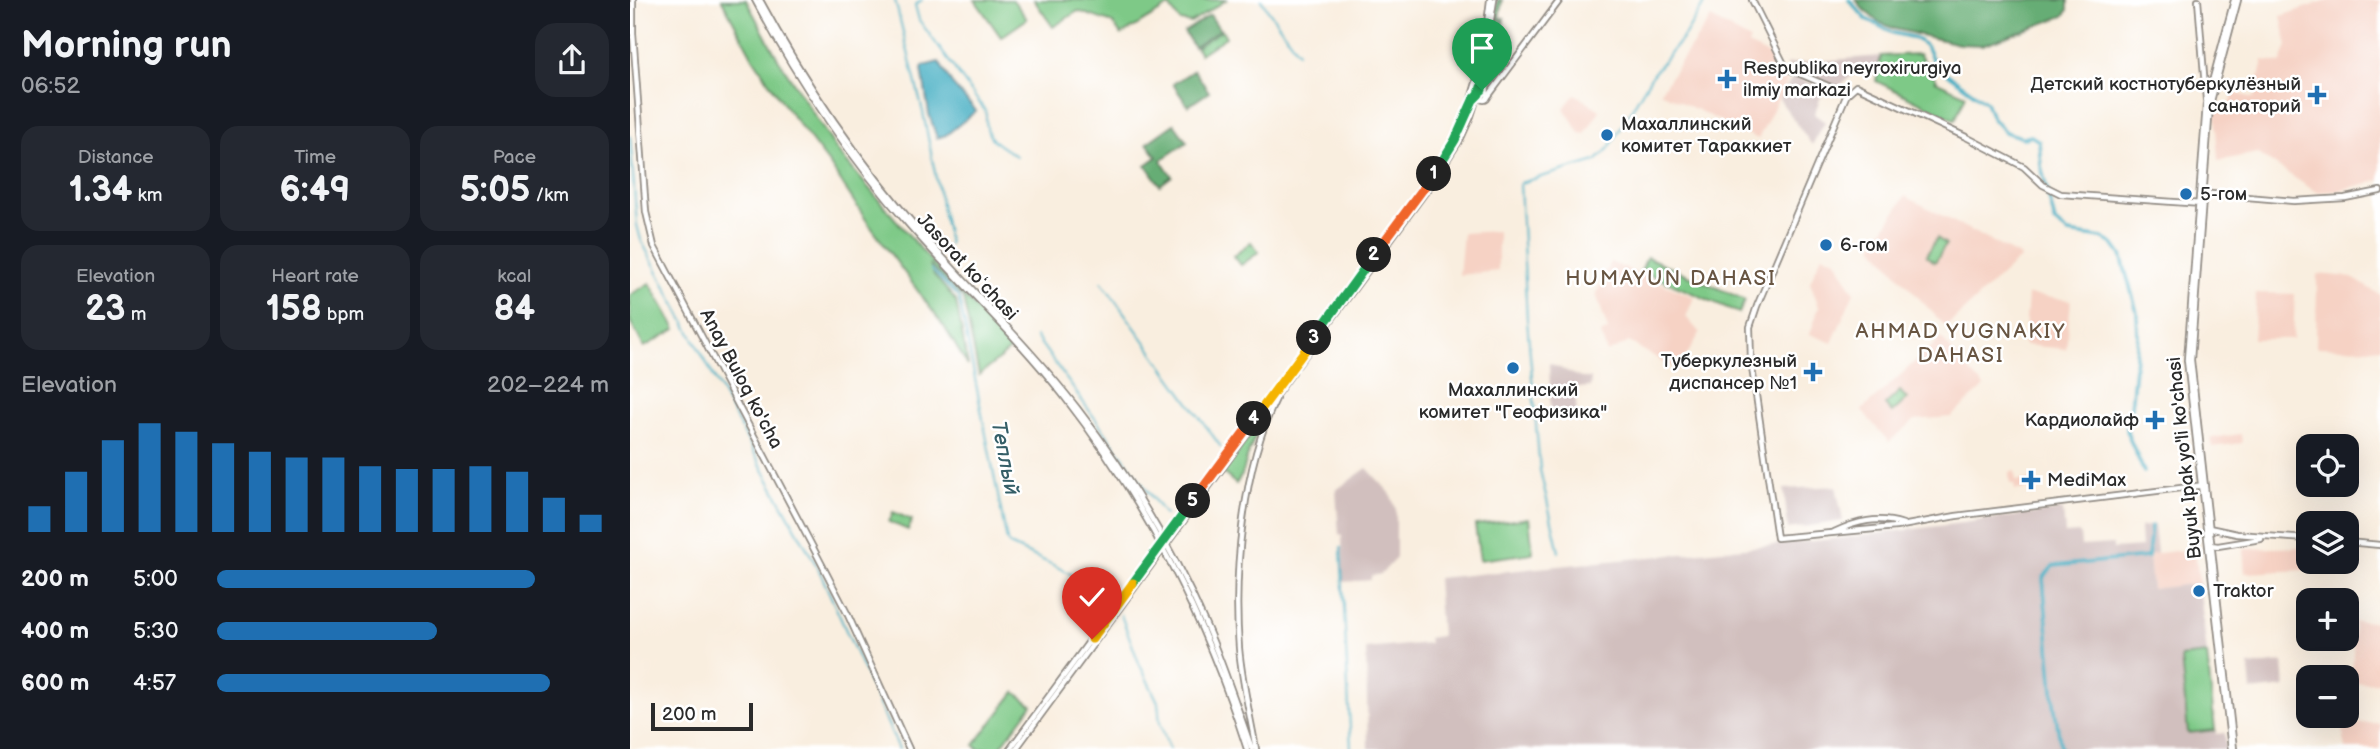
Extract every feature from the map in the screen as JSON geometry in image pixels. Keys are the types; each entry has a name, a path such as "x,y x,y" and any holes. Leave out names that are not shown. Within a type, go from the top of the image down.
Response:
{"main road":[{"name":"Anay Buloq ko'cha","path":"633,0 646,212 651,237 845,610 909,749"},
{"name":"Jasorat koʻchasi","path":"757,0 804,85 866,172 909,225 1061,393 1123,477 1164,544 1206,634 1252,749"},
{"path":"1164,544 1272,402 1453,153 1480,95 1487,58 1492,0"},
{"path":"1010,749 1027,730 1435,172 1480,95 1494,90 1560,0"},
{"path":"1752,0 1787,69 1847,94"},
{"path":"2199,0 2206,104"},
{"name":"Buyuk Ipak yo'li ko'chasi","path":"2201,193 2206,104 2236,0"},
{"name":"Buyuk Ipak yo'li ko'chasi","path":"2232,749 2191,359 2200,204 2210,105 2236,0"},
{"path":"2200,204 2061,194 2043,185 2024,167 1856,86 1847,94 1755,309 1749,334 1777,538 2203,486"},
{"path":"2201,193 2301,201 2345,198 2380,191"},
{"path":"1252,749 1239,647 1239,565 1244,520 1258,446 1285,383"},
{"path":"1832,533 1858,521 1880,520 1903,524"},
{"path":"2208,528 2226,533 2296,538"},
{"path":"2210,545 2269,537"},
{"path":"2359,543 2380,545"},
{"path":"1016,749 1027,730"}],"shaded area":[{"name":"Детский костнотуберкулёзный санаторий","path":"2327,0 2380,0 2380,180 2337,191 2316,192 2257,153 2218,161 2215,110 2226,113 2234,93 2254,98 2263,60 2281,63 2287,45 2281,16"},
{"name":"Respublika neyroxirurgiya ilmiy markazi","path":"1711,18 1750,40 1748,45 1771,56 1787,82 1758,139 1660,92"},
{"path":"1881,56 1877,76 1860,69 1838,87 1785,64"},
{"path":"1793,76 1824,89 1814,114 1825,122 1812,145 1779,99"},
{"path":"1575,94 1600,110 1585,134 1580,133 1564,108"},
{"path":"1905,196 2021,257 1946,327 1873,246"},
{"path":"1498,231 1498,271 1459,275 1463,233"},
{"path":"1822,255 1836,260 1854,292 1832,343 1810,334 1819,307 1810,282"},
{"path":"1610,262 1694,297 1686,317 1700,333 1678,370 1629,342 1607,353 1601,334 1608,330 1596,294"},
{"path":"2317,274 2351,277 2380,295 2380,347 2316,347"},
{"path":"2256,293 2295,294 2293,339 2253,339"},
{"path":"2028,295 2071,300 2066,349 2024,345"},
{"path":"1941,338 1984,387 1951,417 1915,420 1889,442 1863,409"},
{"path":"1549,363 1581,378 1591,378 1590,387 1575,388 1577,418 1551,418"},
{"path":"2241,434 2242,443 2212,447 2211,438"},
{"path":"1367,468 1390,493 1396,509 1396,558 1381,574 1371,576 1371,580 1343,582 1342,536 1339,535 1336,490"},
{"name":"MediMax","path":"2015,471 2016,481 2036,479 2037,488 2015,490 2014,484 2010,484 2009,472"},
{"path":"1836,486 1843,521 1788,529 1784,489"},
{"path":"2063,510 2065,534 2080,533 2081,546 2113,544 2113,549 2141,547 2140,527 2154,525 2157,553 2149,555 2152,589 2199,583 2216,734 2225,733 2226,749 1368,749 1366,649 1429,643 1428,638 1441,636 1437,578 1844,538"},
{"path":"2296,547 2296,570 2245,573 2243,549"},
{"path":"2195,549 2199,583 2152,589 2149,554"},
{"path":"2359,621 2380,622 2380,682 2359,683 2359,665 2353,665 2353,651 2359,651"},
{"path":"2283,662 2285,687 2251,691 2249,666"},
{"path":"2380,723 2380,749 2346,749 2342,728 2359,728 2359,724"}],"green space":[{"path":"722,0 746,0 777,57 838,152 931,261 1013,348 979,375 963,298 930,265 934,275 956,301 968,366 945,328 785,106 753,58"},
{"path":"975,0 1013,0 1027,19 1001,37"},
{"path":"1034,0 1226,0 1191,23 1180,21 1169,6 1121,35 1113,23 1078,11 1053,27"},
{"path":"1497,0 1502,0 1499,19 1504,18 1496,75 1488,88 1485,85"},
{"path":"1856,0 2068,0 2068,10 2064,16 1982,45 1959,44 1895,29 1878,22"},
{"path":"1210,15 1220,30 1194,47 1184,32"},
{"path":"1222,30 1226,37 1200,54 1196,47"},
{"path":"1919,54 1937,80 1935,81 1966,95 1955,120 1876,81 1881,56"},
{"path":"1194,70 1209,92 1188,106 1173,84"},
{"path":"1174,124 1187,142 1161,160 1172,176 1160,185 1146,165 1157,157 1147,143"},
{"path":"1937,238 1946,244 1935,262 1926,256"},
{"path":"1251,242 1259,252 1241,265 1234,256"},
{"path":"1647,257 1745,300 1739,313 1641,271"},
{"path":"650,283 676,329 644,347 630,321 630,295"},
{"path":"1900,391 1907,399 1892,413 1885,405"},
{"path":"1266,412 1242,475 1236,484 1223,473"},
{"path":"893,512 912,520 908,530 889,522"},
{"path":"1529,518 1533,553 1480,560 1475,525"},
{"path":"2207,654 2215,730 2188,733 2181,657"},
{"path":"1015,692 1032,705 999,749 979,749 974,745"}],"water":[{"path":"939,62 952,84 976,111 946,135 937,138 929,114 922,69 923,66"}],"waterway":[{"name":"Теплый","path":"895,0 923,112 949,244"},
{"path":"922,0 915,5 919,20 986,112 989,135 1016,156"},
{"path":"1261,0 1298,52"},
{"path":"1559,552 1540,470 1527,320 1520,183 1596,161 1609,148 1652,75 1685,35 1706,0"},
{"path":"1849,0 1866,19 1893,33 1915,38 1926,46 1936,66 1986,102 1992,118 2005,132 2024,138 2031,136 2039,141 2041,166 2055,222 2068,233 2102,238 2113,244 2121,255 2137,312 2138,335 2131,408 2126,424 2144,472"},
{"path":"630,136 637,225 641,240 819,570 899,749"},
{"name":"Теплый","path":"931,269 959,298 1007,541 1010,545 1076,577 1112,605"},
{"path":"1102,282 1221,447"},
{"path":"1036,337 1165,515"},
{"path":"2061,749 2054,703 2043,578 2053,566 2148,557 2151,526"},
{"path":"1341,548 1351,749"},
{"name":"Теплый","path":"1121,615 1139,663 1158,702 1160,723 1169,749"}],"place":[{"name":"Respublika neyroxirurgiya ilmiy markazi","path":"1727,79"},
{"name":"Детский костнотуберкулёзный санаторий","path":"2317,95"},
{"name":"Махаллинский комитет Тараккиет","path":"1607,135"},
{"name":"5-гом","path":"2186,194"},
{"name":"6-гом","path":"1826,245"},
{"name":"Махаллинский комитет \"Геофизика\"","path":"1513,368"},
{"name":"Туберкулезный диспансер №1","path":"1813,372"},
{"name":"Кардиолайф","path":"2155,420"},
{"name":"MediMax","path":"2031,480"},
{"name":"Traktor","path":"2199,591"}],"district":[{"name":"HUMAYUN DAHASI","path":"1671,278"},
{"name":"AHMAD YUGNAKIY DAHASI","path":"1961,343"}],"route":[{"path":"1092,639 1448,154 1473,100 1481,87 1482,90"}]}
